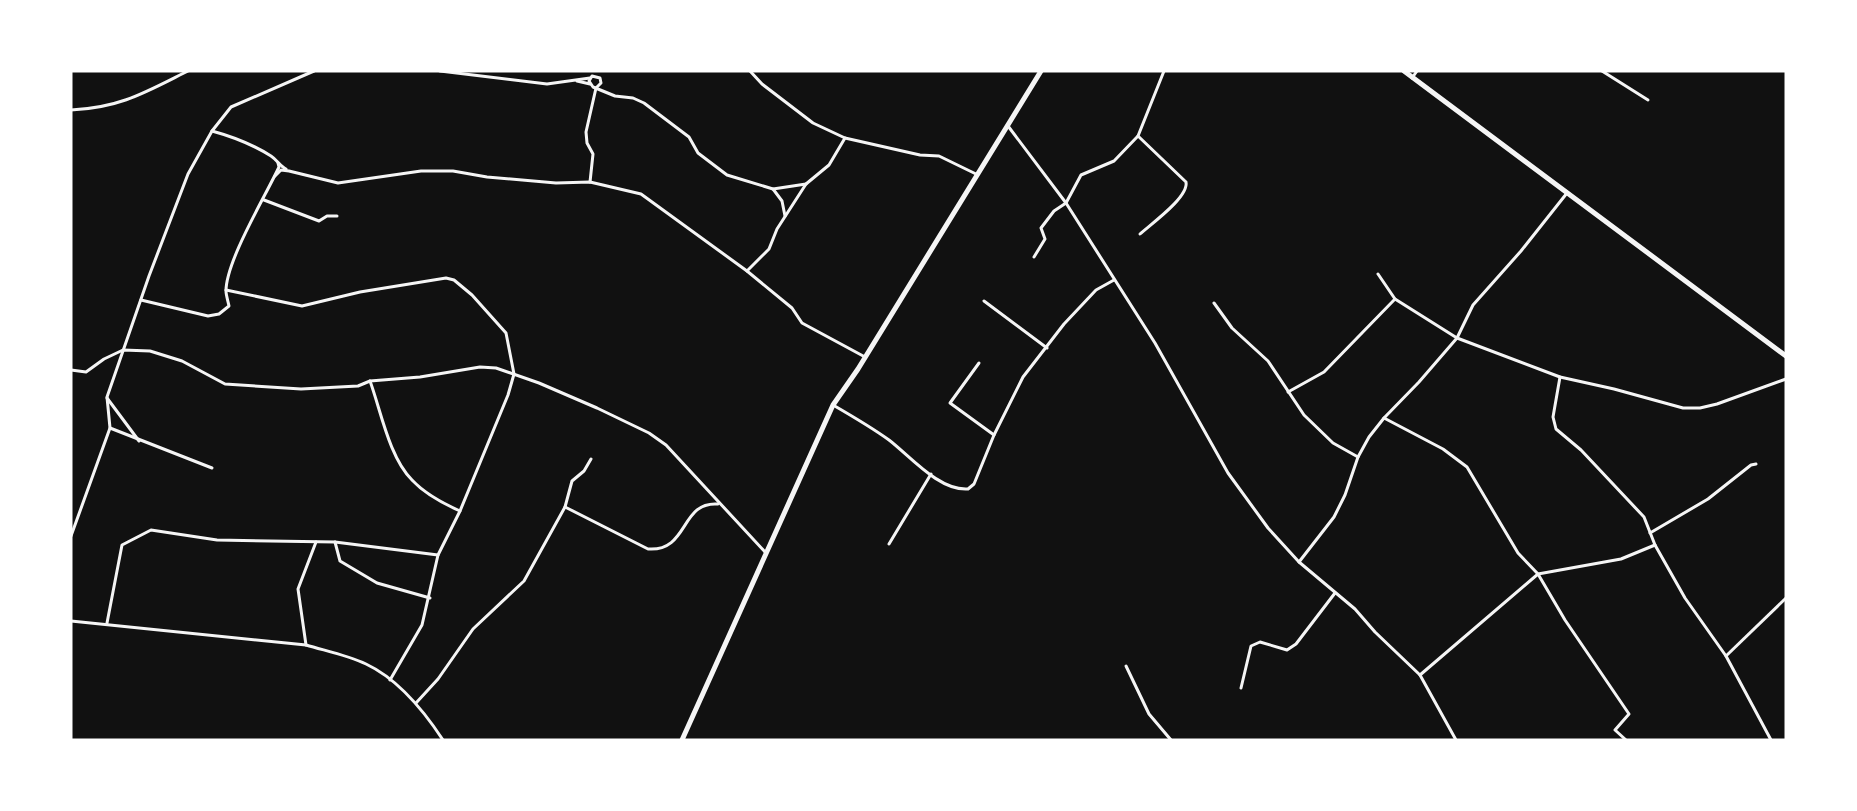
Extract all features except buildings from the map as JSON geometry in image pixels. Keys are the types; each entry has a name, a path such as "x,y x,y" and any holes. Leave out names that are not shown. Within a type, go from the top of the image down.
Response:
{"main road":[{"path":"682,740 834,405 866,357 976,174 1041,71"},
{"path":"1404,71 1786,356"}],"street":[{"path":"71,110 96,109 135,99 188,71"},
{"path":"71,536 110,428 107,397 188,174 212,131 231,107 314,71"},
{"path":"440,71 547,84 600,78"},
{"path":"591,78 598,71 603,90"},
{"path":"750,71 762,84 813,123 844,138 920,155 939,156 976,174"},
{"path":"1034,257 1045,239 1041,228 1054,211 1066,203 1081,175 1114,161 1138,136 1164,71"},
{"path":"1412,78 1417,71"},
{"path":"1602,71 1648,100"},
{"path":"590,182 593,154 587,143 586,132 592,97 593,86 591,78"},
{"path":"571,80 593,86 615,96 633,98 644,103 689,137 698,153 727,175 772,190 806,184"},
{"path":"593,86 601,83"},
{"path":"1008,126 1066,203 1155,343 1228,472 1268,528 1299,562 1355,609 1375,632 1420,675 1456,740"},
{"path":"212,131 236,138 255,147 288,170"},
{"path":"1138,136 1186,182 1187,186 1183,195 1140,234"},
{"path":"747,271 769,249 777,229 806,184 829,165 844,138"},
{"path":"141,300 208,316 219,314 229,306 226,290 240,246 275,176 279,167 278,163"},
{"path":"275,176 281,170 288,170 338,183 421,171 453,171 487,178 556,183 590,182 640,194 747,271 792,308 802,322 866,357"},
{"path":"772,190 782,201 785,217"},
{"path":"1299,562 1334,517 1345,495 1358,457 1369,437 1457,338 1473,305 1521,251 1567,192"},
{"path":"264,200 319,221 327,216 337,216"},
{"path":"1378,274 1395,299 1457,338 1560,377 1614,389 1683,408 1700,408 1717,404 1786,378"},
{"path":"226,290 302,306 360,292 446,278 454,280 472,295 506,333 514,374 508,395 460,511 438,555 430,598 422,625 390,680"},
{"path":"834,405 889,440 917,466 952,487 968,489 974,484 1013,394 1064,324 1096,290 1114,280"},
{"path":"1288,392 1324,372 1395,299"},
{"path":"984,301 1047,348"},
{"path":"1214,303 1232,328 1268,361 1304,415 1333,443 1358,457"},
{"path":"71,370 86,372 104,359 123,350 150,350 182,361 224,384 300,390 358,386 370,381 420,377 480,367 496,368 589,404 649,433 666,446 701,482 718,504 766,553"},
{"path":"979,363 950,403 994,435"},
{"path":"1560,377 1553,417 1556,429 1582,450 1644,517 1655,545 1685,598 1726,656 1771,740"},
{"path":"370,381 392,448 411,479 435,499 460,511"},
{"path":"107,397 140,441"},
{"path":"1384,418 1443,449 1467,467 1518,554 1538,574 1566,620 1629,714 1615,730 1626,740"},
{"path":"110,428 212,468"},
{"path":"416,703 438,680 473,628 524,581 565,508 572,481 584,471 591,459"},
{"path":"1650,533 1708,499 1751,465 1756,464"},
{"path":"889,544 931,474"},
{"path":"565,508 648,549 659,550 671,545 696,510 709,503 718,504"},
{"path":"107,623 122,545 141,533 151,530 217,540 335,542 438,555"},
{"path":"306,646 298,589 316,542"},
{"path":"335,542 340,561 366,577 377,583 430,598"},
{"path":"1420,675 1538,574 1621,558 1655,545"},
{"path":"1241,688 1251,646 1260,642 1287,650 1296,644 1335,593"},
{"path":"1726,656 1786,598"},
{"path":"71,621 107,623 306,646 367,664 390,680 416,703 443,740"},
{"path":"1126,666 1149,714 1171,740"}]}
